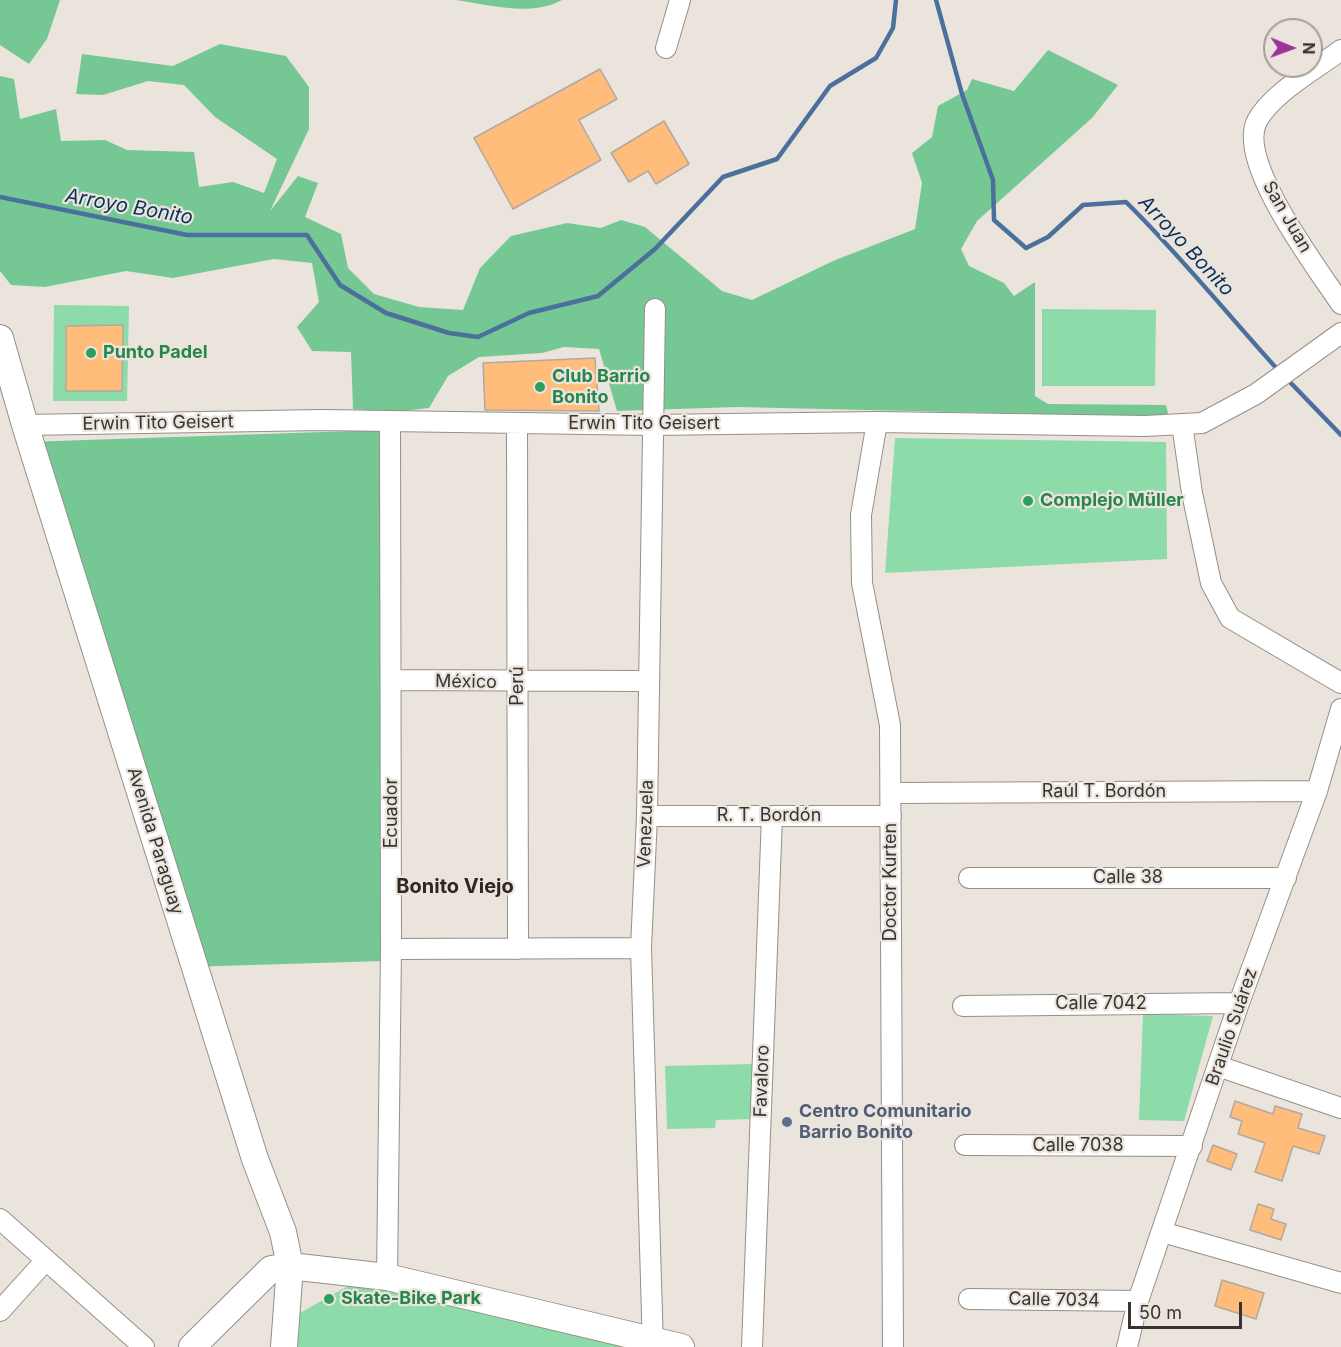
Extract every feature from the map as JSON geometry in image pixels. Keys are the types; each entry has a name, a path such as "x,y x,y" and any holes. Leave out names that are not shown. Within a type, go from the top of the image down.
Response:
{"main road":[{"name":"Avenida Paraguay","path":"0,338 25,425 255,1158 283,1232 290,1266 284,1347"},
{"path":"192,1347 271,1269 290,1266 387,1276 652,1342 681,1347"}],"street":[{"path":"666,48 680,0"},
{"name":"San Juan","path":"1341,50 1269,104 1256,123 1256,156 1269,192 1341,304"},
{"name":"Venezuela","path":"652,1342 641,948 647,816 654,309"},
{"name":"Erwin Tito Geisert","path":"25,425 390,421 653,425 877,422 1145,426 1202,423 1256,394 1341,333"},
{"name":"Ecuador","path":"387,1276 392,680 390,421"},
{"name":"Doctor Kurten","path":"877,422 861,515 862,582 891,725 893,1347"},
{"name":"Perú","path":"517,424 518,949"},
{"path":"1182,424 1192,493 1211,583 1230,618 1341,683"},
{"name":"México","path":"392,680 648,681"},
{"name":"Braulio Suárez","path":"1127,1347 1138,1301 1239,1003 1317,791 1341,709"},
{"name":"Raúl T. Bordón","path":"891,793 1317,791"},
{"name":"R. T. Bordón","path":"647,816 891,816"},
{"name":"Favaloro","path":"752,1347 772,816"},
{"name":"Calle 38","path":"969,878 1286,878"},
{"path":"391,949 641,948"},
{"name":"Calle 7042","path":"963,1006 1239,1003"},
{"path":"1218,1066 1341,1108"},
{"name":"Calle 7038","path":"965,1145 1192,1146"},
{"path":"0,1219 144,1347"},
{"path":"1162,1232 1341,1284"},
{"path":"0,1311 46,1260"},
{"name":"Calle 7034","path":"969,1299 1138,1301"}],"green space":[{"path":"0,0 60,0 47,39 29,64 0,45"},
{"path":"456,0 562,0 550,5 524,9"},
{"path":"220,44 286,56 309,87 309,129 270,211 298,176 318,183 305,217 341,234 348,268 374,294 419,307 463,310 480,268 511,236 567,223 601,228 621,220 645,227 722,291 752,300 833,261 915,229 922,183 912,153 932,137 938,106 967,90 972,79 1014,91 1048,50 1118,85 1092,118 977,221 961,249 969,266 1004,283 1014,296 1035,282 1035,396 1048,404 1166,405 1169,417 737,407 617,411 599,349 564,347 542,353 479,357 448,376 429,408 394,412 353,409 351,352 312,351 297,327 319,302 312,263 274,259 173,278 126,271 45,287 11,285 0,271 0,76 14,79 20,119 56,109 61,141 105,140 127,150 194,152 199,187 233,182 264,193 277,159 215,117 184,85 148,81 103,95 76,94 82,54 173,66"},
{"name":"Punto Padel","path":"54,305 129,306 127,401 53,401"},
{"path":"1042,309 1156,310 1155,386 1042,386"},
{"path":"383,430 383,961 187,967 26,442"},
{"name":"Complejo Müller","path":"895,438 1166,442 1167,559 885,573"},
{"path":"1143,1014 1213,1016 1184,1121 1139,1120"},
{"path":"754,1064 755,1119 716,1120 715,1128 667,1129 665,1066"},
{"path":"355,1282 626,1347 295,1347 300,1313"}],"building":[{"path":"600,69 617,99 579,120 601,160 513,209 474,138"},
{"path":"664,121 689,164 656,184 648,171 629,182 611,153"},
{"path":"123,325 122,391 66,391 66,326"},
{"name":"Club Barrio Bonito","path":"595,358 599,411 485,410 483,363"},
{"path":"1235,1101 1273,1114 1275,1106 1302,1114 1298,1128 1325,1136 1319,1154 1293,1146 1282,1181 1255,1172 1265,1143 1238,1134 1242,1121 1230,1117"},
{"path":"1213,1145 1237,1154 1231,1170 1207,1161"},
{"path":"1258,1204 1274,1209 1271,1219 1286,1224 1281,1240 1250,1230"},
{"path":"1222,1280 1264,1293 1256,1319 1215,1306"}],"waterway":[{"name":"Arroyo Bonito","path":"0,197 187,235 307,235 340,285 386,313 449,333 478,337 529,313 598,296 655,249 723,177 777,159 830,86 876,58 893,28 896,0"},
{"name":"Arroyo Bonito","path":"936,0 962,94 993,180 994,220 1026,248 1048,237 1083,205 1126,202 1185,264 1279,371"},
{"name":"Arroyo Bonito","path":"1287,379 1341,435"}],"place":[{"name":"Punto Padel","path":"91,353"},
{"name":"Club Barrio Bonito","path":"540,387"},
{"name":"Complejo Müller","path":"1028,501"},
{"name":"Centro Comunitario Barrio Bonito","path":"787,1122"},
{"name":"Skate-Bike Park","path":"329,1299"}],"district":[{"name":"Bonito Viejo","path":"455,887"}]}
